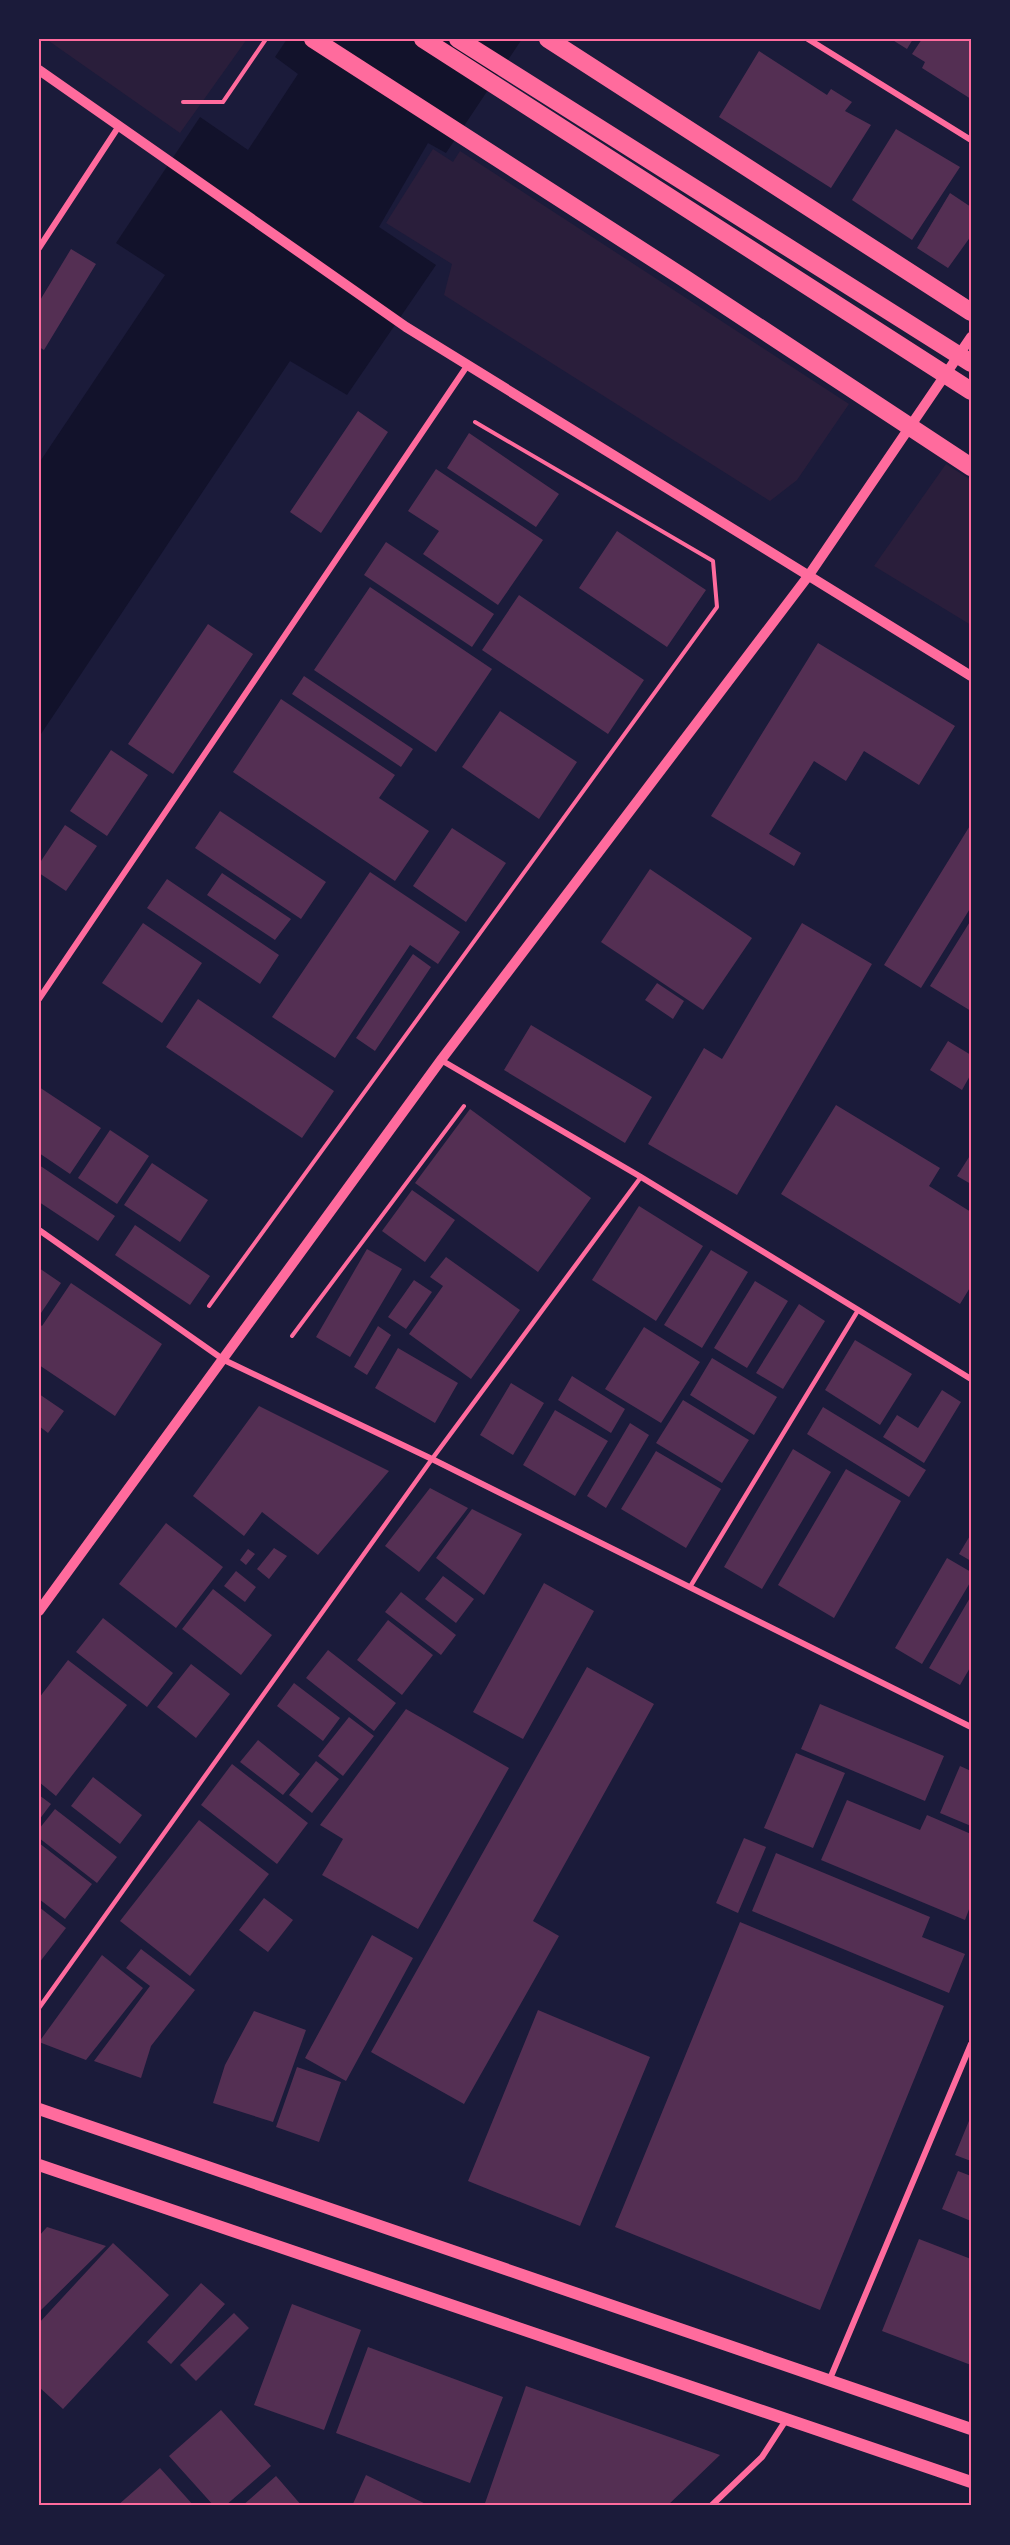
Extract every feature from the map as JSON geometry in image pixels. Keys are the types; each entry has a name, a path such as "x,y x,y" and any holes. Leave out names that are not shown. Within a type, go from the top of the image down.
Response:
{"highway":[{"path":"313,39 684,278 971,467"},
{"path":"423,39 971,391"},
{"path":"458,39 971,363"},
{"path":"548,39 971,312"}],"main road":[{"path":"39,2109 971,2429"},
{"path":"39,2165 971,2482"}],"street":[{"path":"808,39 971,140"},
{"path":"39,70 406,327 971,675"},
{"path":"39,248 119,126"},
{"path":"39,1611 441,1060 809,575 971,336"},
{"path":"39,999 467,366"},
{"path":"441,1060 640,1177 858,1312 971,1378"},
{"path":"39,1230 224,1360 432,1459 971,1727"},
{"path":"829,2381 971,2044"},
{"path":"711,2506 762,2457 786,2420"}],"lane":[{"path":"39,2008 432,1459 640,1177"},
{"path":"690,1587 858,1312"}],"path":[{"path":"183,102 222,102 266,39"},
{"path":"209,1305 717,607 713,561 475,422"},
{"path":"292,1336 465,1105"}],"shaded area":[{"path":"46,39 247,39 180,133"},
{"path":"287,39 522,39 446,153 428,143 379,227 436,265 347,395 290,361 39,737 39,463 165,275 116,243 200,117 248,150 298,74 275,57"},
{"path":"433,149 453,162 460,151 849,404 797,480 770,501 444,295 452,264 386,223"},
{"path":"946,464 971,480 971,625 874,566"}],"building":[{"path":"891,39 913,39 907,49"},
{"path":"922,39 971,39 971,99 922,68 925,62 912,54"},
{"path":"759,51 827,95 831,89 852,102 845,111 871,125 831,188 719,117"},
{"path":"896,129 960,167 912,240 852,200"},
{"path":"950,193 971,207 971,236 948,268 917,248"},
{"path":"71,249 96,264 44,350 39,347 39,302"},
{"path":"358,411 388,432 321,533 290,512"},
{"path":"469,433 559,494 536,527 447,468"},
{"path":"436,469 543,540 498,605 423,554 439,531 408,511"},
{"path":"617,531 706,590 667,647 579,588"},
{"path":"386,542 494,614 472,647 364,575"},
{"path":"370,587 492,669 436,752 314,670"},
{"path":"519,595 644,680 608,734 482,650"},
{"path":"208,624 253,654 173,774 128,744"},
{"path":"818,643 955,726 919,785 864,751 846,781 814,761 769,834 801,853 794,866 711,816"},
{"path":"304,676 413,749 401,767 292,694"},
{"path":"281,699 395,775 379,798 429,831 395,881 233,772"},
{"path":"500,711 577,762 539,819 462,767"},
{"path":"111,750 148,775 107,836 70,811"},
{"path":"220,811 326,882 301,919 195,848"},
{"path":"971,824 971,907 921,988 884,965"},
{"path":"65,825 97,846 66,891 39,873 39,864"},
{"path":"452,828 506,863 466,922 413,886"},
{"path":"650,869 752,938 703,1010 601,942"},
{"path":"370,872 460,932 438,964 410,945 335,1058 272,1017"},
{"path":"222,873 291,919 275,940 207,895"},
{"path":"167,879 279,955 260,984 147,908"},
{"path":"971,920 971,1011 930,986"},
{"path":"143,923 202,963 162,1023 102,983"},
{"path":"802,923 872,964 737,1195 648,1144 704,1048 722,1059"},
{"path":"413,954 431,967 375,1051 356,1038"},
{"path":"657,983 684,1001 673,1019 645,1000"},
{"path":"198,999 334,1091 302,1138 166,1047"},
{"path":"531,1025 652,1097 625,1143 504,1070"},
{"path":"948,1041 971,1055 971,1074 962,1090 930,1070"},
{"path":"39,1087 101,1128 70,1174 39,1153"},
{"path":"836,1105 940,1168 929,1186 971,1212 971,1286 960,1304 781,1194"},
{"path":"470,1109 591,1198 538,1272 415,1183"},
{"path":"110,1130 149,1156 117,1204 78,1178"},
{"path":"971,1154 971,1184 957,1176"},
{"path":"152,1163 208,1200 180,1242 124,1205"},
{"path":"39,1165 115,1216 98,1241 39,1202"},
{"path":"412,1190 455,1220 425,1262 382,1231"},
{"path":"639,1206 703,1246 656,1321 592,1280"},
{"path":"135,1225 210,1276 190,1305 115,1255"},
{"path":"367,1249 402,1269 350,1357 316,1337"},
{"path":"711,1250 748,1272 702,1348 664,1325"},
{"path":"446,1257 520,1310 471,1379 409,1334 443,1286 430,1277"},
{"path":"39,1268 61,1283 41,1313 39,1312"},
{"path":"414,1280 432,1292 406,1329 388,1317"},
{"path":"755,1281 788,1301 747,1368 714,1348"},
{"path":"71,1283 162,1344 115,1416 39,1365 39,1324 42,1326"},
{"path":"799,1304 825,1321 783,1389 756,1373"},
{"path":"378,1326 391,1335 367,1375 354,1367"},
{"path":"644,1327 700,1362 661,1423 605,1389"},
{"path":"855,1340 912,1374 880,1425 825,1390"},
{"path":"398,1348 458,1383 435,1423 375,1388"},
{"path":"712,1358 777,1397 754,1435 690,1395"},
{"path":"572,1376 625,1409 611,1433 558,1400"},
{"path":"511,1383 544,1403 513,1455 480,1435"},
{"path":"942,1390 961,1402 924,1463 883,1437 897,1415 918,1428"},
{"path":"39,1394 64,1411 48,1433 39,1426"},
{"path":"683,1400 749,1440 722,1483 656,1443"},
{"path":"259,1406 389,1471 318,1555 262,1512 244,1536 193,1496"},
{"path":"823,1407 926,1470 909,1497 807,1434"},
{"path":"555,1410 608,1441 575,1496 523,1465"},
{"path":"630,1423 649,1435 606,1508 587,1496"},
{"path":"793,1449 831,1472 762,1589 724,1567"},
{"path":"656,1451 721,1489 686,1548 621,1509"},
{"path":"846,1469 901,1501 834,1618 778,1585"},
{"path":"430,1488 468,1508 419,1572 385,1546"},
{"path":"472,1509 522,1534 484,1595 436,1558"},
{"path":"166,1523 223,1567 176,1628 119,1584"},
{"path":"971,1534 971,1561 959,1554"},
{"path":"274,1548 287,1556 269,1579 257,1569"},
{"path":"248,1549 255,1554 246,1565 240,1560"},
{"path":"947,1558 971,1572 971,1581 922,1664 895,1648"},
{"path":"236,1571 256,1587 245,1602 224,1586"},
{"path":"443,1576 474,1599 456,1623 425,1599"},
{"path":"544,1583 594,1611 523,1739 473,1712"},
{"path":"213,1589 272,1635 241,1675 182,1629"},
{"path":"401,1592 456,1635 441,1655 385,1612"},
{"path":"971,1596 971,1666 960,1685 929,1668"},
{"path":"103,1618 173,1673 147,1707 76,1652"},
{"path":"388,1620 433,1655 402,1695 357,1660"},
{"path":"328,1650 396,1703 374,1731 306,1678"},
{"path":"68,1660 127,1705 56,1796 39,1782 39,1698"},
{"path":"191,1664 230,1694 196,1738 157,1707"},
{"path":"587,1667 654,1704 533,1921 559,1936 464,2104 371,2052"},
{"path":"294,1683 340,1718 323,1741 277,1706"},
{"path":"820,1704 944,1756 925,1801 801,1749"},
{"path":"406,1709 509,1768 418,1929 322,1875 343,1839 320,1825"},
{"path":"349,1717 374,1736 343,1776 318,1756"},
{"path":"258,1740 300,1774 283,1795 240,1762"},
{"path":"796,1753 845,1773 813,1848 764,1828"},
{"path":"316,1761 339,1779 312,1813 289,1795"},
{"path":"232,1764 308,1823 277,1864 201,1805"},
{"path":"960,1766 971,1771 971,1826 940,1813"},
{"path":"93,1777 142,1815 120,1844 71,1806"},
{"path":"39,1795 51,1804 39,1820"},
{"path":"847,1800 920,1830 927,1815 971,1834 971,1904 965,1920 821,1860"},
{"path":"55,1809 117,1857 97,1883 39,1838 39,1829"},
{"path":"199,1820 269,1874 190,1976 120,1921"},
{"path":"744,1838 766,1847 738,1913 716,1903"},
{"path":"39,1843 92,1884 65,1919 39,1899"},
{"path":"776,1853 930,1917 922,1937 965,1954 949,1993 752,1911"},
{"path":"264,1898 293,1920 268,1952 239,1930"},
{"path":"39,1907 66,1928 39,1963"},
{"path":"740,1922 944,2006 820,2310 615,2227"},
{"path":"372,1935 413,1958 346,2081 305,2058"},
{"path":"141,1949 195,1990 151,2046 141,2078 94,2061 150,1986 126,1968"},
{"path":"102,1955 143,1988 86,2060 39,2042"},
{"path":"538,2010 650,2057 580,2226 468,2181"},
{"path":"254,2011 306,2030 273,2122 213,2103 225,2065"},
{"path":"297,2067 341,2082 319,2142 276,2127"},
{"path":"971,2116 971,2161 955,2155"},
{"path":"958,2171 971,2176 971,2221 942,2209"},
{"path":"47,2227 106,2246 39,2312 39,2236"},
{"path":"919,2239 971,2259 971,2365 882,2331"},
{"path":"113,2243 169,2295 63,2409 39,2387 39,2323"},
{"path":"201,2283 225,2304 171,2364 147,2342"},
{"path":"292,2304 361,2330 324,2430 254,2405"},
{"path":"234,2313 249,2328 196,2381 180,2365"},
{"path":"368,2347 503,2397 470,2483 336,2433"},
{"path":"526,2386 720,2455 667,2506 484,2506"},
{"path":"221,2410 271,2466 225,2506 214,2506 169,2456"},
{"path":"160,2468 194,2506 117,2506"},
{"path":"366,2475 430,2506 352,2506"},
{"path":"276,2476 302,2506 242,2506"}]}
